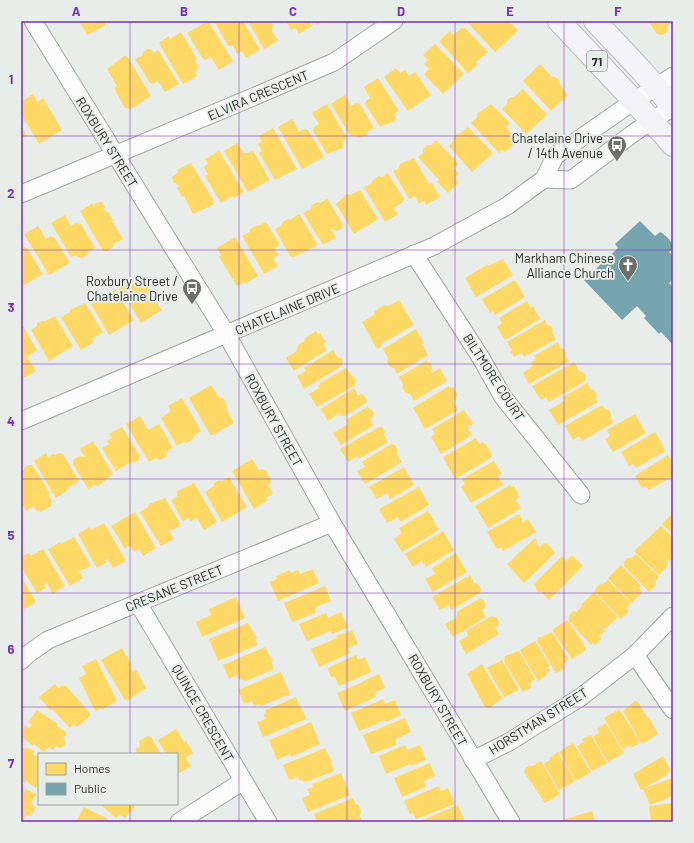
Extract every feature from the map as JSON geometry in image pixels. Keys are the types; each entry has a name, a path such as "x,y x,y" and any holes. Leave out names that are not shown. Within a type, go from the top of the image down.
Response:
{"main road":[{"name":"71","path":"559,21 673,145"},
{"name":"71","path":"595,21 664,82 673,107"}],"street":[{"name":"ROXBURY STREET","path":"33,21 226,335 332,523 425,676 473,760 511,822"},
{"name":"ELVIRA CRESCENT","path":"21,194 115,156 334,62 394,21"},
{"name":"CHATELAINE DRIVE","path":"21,421 434,246 507,206 544,179 555,156 664,82"},
{"path":"544,179 571,180 673,107"},
{"name":"BILTMORE COURT","path":"414,254 481,358 503,397 580,495"},
{"name":"CRESANE STREET","path":"21,661 28,654 48,640 332,523"},
{"name":"QUINCE CRESCENT","path":"138,603 268,822"},
{"name":"HORSTMAN STREET","path":"473,760 509,742 580,697 635,655 673,616"},
{"path":"635,655 673,710"},
{"path":"179,822 243,781"}],"building: Homes":[{"path":"79,21 106,22 105,26 87,35"},
{"path":"208,21 233,61 219,70 211,57 206,60 203,59 187,33"},
{"path":"218,21 243,21 260,50 246,58 242,51 237,54 233,46 228,46 215,23"},
{"path":"248,21 276,21 272,23 272,31 278,41 264,49"},
{"path":"286,21 310,21 312,26 299,34 296,28 291,30"},
{"path":"315,21 325,21 317,25"},
{"path":"466,21 506,21 509,23 510,22 518,30 495,52"},
{"path":"648,21 673,22 668,26 667,32 662,35 657,34"},
{"path":"462,28 465,28 488,52 476,62 478,64 468,73 439,41 450,31 453,35"},
{"path":"181,32 197,59 195,61 199,68 195,71 197,76 183,84 159,43 169,36 170,39"},
{"path":"435,44 464,74 443,94 424,74 429,69 424,64 428,60 423,55"},
{"path":"148,49 152,50 154,53 158,50 179,84 165,92 158,81 153,84 150,83 135,59 142,56 143,52"},
{"path":"124,56 127,56 151,96 131,109 125,108 114,88 117,86 107,69"},
{"path":"540,64 552,77 555,77 560,81 560,85 568,95 551,111 523,81"},
{"path":"396,68 400,73 405,70 409,76 415,72 431,95 408,111 384,77"},
{"path":"378,78 399,111 394,114 396,117 395,121 380,127 365,104 370,98 364,87"},
{"path":"523,89 547,115 526,134 502,109 507,104 507,100 514,97"},
{"path":"33,94 38,102 43,98 62,130 39,144 21,114 23,111 21,108 21,102"},
{"path":"345,95 351,106 356,103 360,104 374,128 367,132 367,135 361,138 358,138 356,135 351,137 331,104"},
{"path":"327,104 347,138 342,141 344,144 343,148 327,154 313,131 314,127 319,124 312,113"},
{"path":"491,104 510,123 506,127 511,133 509,136 513,141 511,143 513,145 505,152 502,150 499,153 471,123 477,117 477,114"},
{"path":"292,119 299,132 304,129 308,130 324,157 302,169 278,127"},
{"path":"21,125 27,136 21,139"},
{"path":"468,127 493,153 472,172 449,146 457,134 460,134"},
{"path":"273,128 297,169 275,180 259,153 262,151 258,144 262,141 259,136"},
{"path":"436,140 459,164 454,168 459,174 455,178 459,182 448,193 437,182 439,180 418,157 423,153 423,149 428,145 431,145"},
{"path":"237,143 244,153 253,151 270,180 248,192 224,151"},
{"path":"219,151 244,192 234,198 232,196 221,203 205,176 208,174 204,167 208,164 205,159"},
{"path":"414,158 429,184 432,183 440,197 426,205 424,201 419,204 415,196 409,199 393,171 399,168 400,164"},
{"path":"191,163 214,201 213,205 193,214 184,196 182,197 177,188 179,186 174,183 172,178 179,172 177,170"},
{"path":"388,173 404,199 403,202 394,208 398,214 385,222 364,187 372,183 373,180 379,176 382,177"},
{"path":"360,190 378,219 354,234 336,204 347,194 350,195"},
{"path":"327,198 343,225 342,228 337,231 333,229 331,230 336,237 323,245 303,213 311,209 312,205 318,202 321,203"},
{"path":"102,202 106,213 108,211 123,239 114,244 113,247 107,251 103,251 80,211 93,203 94,207 95,204"},
{"path":"299,214 318,245 294,257 290,256 275,229 281,226 287,219 290,220"},
{"path":"65,215 71,226 76,223 81,224 95,248 82,258 76,255 71,257 51,223"},
{"path":"266,222 280,245 274,248 279,255 273,258 278,266 264,274 242,236 250,232 250,229 255,226"},
{"path":"38,226 46,239 51,236 54,237 70,263 49,275 24,234"},
{"path":"235,237 258,276 245,284 244,282 237,286 219,257 221,255 217,248"},
{"path":"24,247 27,248 43,274 21,287 21,249"},
{"path":"503,259 513,275 476,297 465,278 487,265 488,266"},
{"path":"141,276 150,291 153,291 156,296 155,300 162,310 141,323 120,288"},
{"path":"515,280 525,297 495,315 493,311 490,313 482,299"},
{"path":"115,289 134,320 109,335 91,304 97,300 98,297"},
{"path":"399,300 414,325 381,344 382,346 377,349 362,322 374,315 375,311 384,305 389,306"},
{"path":"527,301 531,308 533,306 540,319 505,340 497,327 502,323 499,318"},
{"path":"85,303 103,332 92,339 94,342 81,350 61,317 69,313 70,310"},
{"path":"55,316 73,346 49,361 31,330 37,326 37,323"},
{"path":"545,320 547,325 551,326 553,330 552,333 556,339 524,357 522,353 514,357 507,342"},
{"path":"23,326 37,350 27,357 36,371 22,379 21,327"},
{"path":"416,329 424,343 421,345 423,345 428,355 397,374 394,368 390,367 387,362 388,358 383,349"},
{"path":"316,331 318,334 320,333 326,343 323,344 327,350 294,371 286,358 297,351 298,345"},
{"path":"558,342 561,349 564,349 566,353 565,355 569,361 529,384 523,373 533,366 531,362 536,359 534,356"},
{"path":"333,350 338,358 341,358 343,362 342,366 304,389 297,376 306,371 304,368"},
{"path":"426,361 432,366 432,370 430,371 432,373 440,368 447,381 414,401 410,394 406,393 402,388 403,384 399,377"},
{"path":"574,362 579,371 583,372 586,376 585,381 549,402 546,397 541,400 532,386"},
{"path":"346,368 356,380 355,385 317,407 309,394 319,388 318,386 320,383"},
{"path":"587,383 591,390 593,389 597,394 596,398 598,402 558,425 549,410 565,400 563,397"},
{"path":"211,385 219,397 223,398 227,404 226,408 234,423 211,436 189,398"},
{"path":"449,386 450,388 453,387 458,396 455,397 457,399 453,401 458,410 425,429 413,408"},
{"path":"354,388 358,396 361,394 364,395 367,400 366,403 345,416 338,414 328,421 321,409"},
{"path":"182,398 201,431 187,443 183,442 177,446 161,418 171,411 168,406"},
{"path":"602,405 605,409 609,410 613,423 582,441 579,436 573,440 565,426"},
{"path":"367,407 374,413 373,417 370,419 374,425 341,445 333,433 348,424 346,420"},
{"path":"464,410 473,424 467,427 472,435 441,454 431,437 435,434 432,429"},
{"path":"635,414 646,433 613,452 605,439 610,436 607,430"},
{"path":"140,416 148,430 159,424 173,448 166,452 166,457 160,460 156,458 149,462 126,424"},
{"path":"122,427 140,456 139,460 134,463 131,462 116,471 102,448 109,444 107,441 112,438 109,434"},
{"path":"379,427 382,427 385,432 384,435 388,442 359,459 357,456 348,462 340,449"},
{"path":"655,432 665,451 636,468 633,464 629,466 621,452"},
{"path":"476,438 479,444 483,442 485,445 486,444 492,454 490,455 492,457 455,479 443,457"},
{"path":"93,441 113,474 98,486 95,485 88,489 73,464 74,459 79,456 85,457 80,449"},
{"path":"391,444 395,445 398,451 397,454 402,462 365,484 357,471 365,467 362,462"},
{"path":"46,453 48,457 59,453 63,454 79,481 66,489 67,491 56,498 34,461"},
{"path":"668,455 673,463 673,476 649,490 646,486 642,488 635,476"},
{"path":"252,459 259,470 266,470 271,480 270,484 268,485 273,493 266,498 267,501 254,509 232,471"},
{"path":"494,461 502,474 498,476 503,485 471,503 461,487 465,484 462,479"},
{"path":"29,465 32,465 50,493 48,494 52,501 51,506 41,512 36,510 34,506 26,511 21,503 21,472"},
{"path":"404,467 414,485 390,499 387,493 377,499 369,487"},
{"path":"229,477 247,507 222,522 205,492 214,486 214,483"},
{"path":"194,483 217,522 204,530 197,518 191,521 189,518 183,521 171,500 178,496 176,492"},
{"path":"510,485 512,487 514,486 519,494 519,498 514,501 517,501 521,508 488,528 475,506"},
{"path":"419,487 429,505 401,522 398,517 387,523 379,509"},
{"path":"165,498 180,523 179,527 169,531 174,539 161,546 140,512 148,507 149,504"},
{"path":"428,511 439,530 402,552 394,539 402,533 399,528"},
{"path":"135,512 156,548 143,556 139,549 134,552 130,546 125,549 111,526"},
{"path":"673,513 673,535 662,524"},
{"path":"519,514 523,522 528,519 536,532 503,551 501,547 497,549 487,532"},
{"path":"104,523 126,561 113,568 107,558 105,559 107,562 97,568 78,534 90,527 91,530"},
{"path":"661,526 673,538 673,560 671,562 648,538"},
{"path":"443,531 454,550 426,567 422,561 413,567 405,554"},
{"path":"74,537 90,564 90,567 79,571 83,578 70,586 48,549 60,542 61,544"},
{"path":"535,538 537,541 534,544 536,543 539,548 544,543 547,543 555,553 524,583 507,564"},
{"path":"648,538 668,559 666,562 668,565 659,575 634,551"},
{"path":"43,549 65,586 53,594 47,583 44,585 46,588 37,593 21,567 21,557 29,553 31,556"},
{"path":"456,553 467,572 433,592 425,579 435,574 432,568"},
{"path":"636,554 659,577 654,583 656,585 649,592 624,566 624,562 628,558 632,558"},
{"path":"572,555 583,566 549,600 536,589 534,584 562,556 566,561"},
{"path":"621,565 641,586 639,588 642,592 632,603 608,578"},
{"path":"313,569 319,583 278,601 270,582 277,579 276,576 290,570 291,573 298,570 300,574"},
{"path":"470,575 474,583 478,584 481,589 480,593 451,610 449,605 440,610 432,597"},
{"path":"21,576 36,602 24,609 21,606"},
{"path":"608,580 631,603 626,608 629,611 621,619 595,592 596,588 600,584 603,584"},
{"path":"325,586 331,601 316,607 315,613 292,622 284,603"},
{"path":"594,592 618,617 605,629 598,624 605,631 599,636 602,639 595,645 593,643 591,645 569,621 569,616 573,611 577,612 582,606 581,605"},
{"path":"236,597 245,618 202,637 196,622 211,615 209,609"},
{"path":"479,599 483,599 486,605 482,610 486,617 453,637 445,624 456,618 458,611"},
{"path":"341,612 348,627 332,634 331,631 307,641 299,624 326,613 328,618"},
{"path":"492,616 496,617 499,622 498,626 495,627 499,634 466,654 459,641 468,636 466,631"},
{"path":"567,620 584,644 583,645 586,650 572,659 552,630"},
{"path":"248,623 257,638 255,639 258,645 218,661 209,639"},
{"path":"352,630 358,644 348,648 350,653 319,667 311,649 337,638 336,636"},
{"path":"552,632 569,660 563,664 565,668 556,673 537,641 538,638"},
{"path":"535,641 550,666 547,667 550,671 546,673 547,675 538,681 520,650"},
{"path":"265,647 273,661 271,662 274,669 246,681 239,679 238,675 229,679 223,665"},
{"path":"122,648 132,666 130,667 133,672 136,670 146,688 127,701 101,660"},
{"path":"519,651 535,679 530,683 532,687 523,692 504,661 505,656"},
{"path":"356,655 358,660 365,657 371,672 339,686 335,677 331,677 328,668"},
{"path":"96,659 117,701 103,709 102,708 95,711 79,678 86,674 82,666"},
{"path":"502,660 519,690 504,697 487,668"},
{"path":"482,664 502,698 490,708 485,707 467,674"},
{"path":"281,672 290,694 261,706 260,704 254,706 252,701 244,704 238,690"},
{"path":"379,674 385,688 374,693 376,697 345,711 337,693"},
{"path":"55,684 59,688 61,686 66,686 90,713 90,716 79,726 75,726 74,724 70,728 52,709 50,710 39,697"},
{"path":"296,697 306,719 263,737 257,722 266,719 264,716 266,710"},
{"path":"383,699 385,704 395,700 401,715 386,722 385,720 359,731 351,713"},
{"path":"635,701 638,702 648,718 649,717 658,734 642,744 623,711"},
{"path":"619,709 639,740 638,744 633,747 628,746 623,749 604,718"},
{"path":"37,710 58,724 57,726 67,733 63,738 66,743 63,747 59,748 56,746 53,750 48,747 44,752 34,744 33,746 21,736 21,731 25,725 29,728 32,725 28,722"},
{"path":"405,718 411,732 396,739 396,745 371,754 363,735"},
{"path":"311,722 320,744 291,757 290,754 277,760 269,740"},
{"path":"606,723 624,753 608,762 593,737 599,733 597,729"},
{"path":"176,729 184,742 186,741 193,753 186,758 191,766 178,774 178,753 165,753 158,740"},
{"path":"591,735 607,763 592,771 577,746 584,742 582,739"},
{"path":"148,736 151,737 160,753 137,753 135,749 140,747 139,741"},
{"path":"573,743 591,772 576,781 559,752"},
{"path":"405,745 407,750 420,745 426,760 411,766 410,764 386,774 379,756"},
{"path":"21,747 26,749 26,747 35,751 33,754 38,756 38,783 36,788 26,781 24,783 21,782"},
{"path":"325,748 332,762 334,771 306,782 299,780 298,777 289,780 283,765"},
{"path":"558,752 575,781 559,790 544,764 550,760 549,758"},
{"path":"663,756 671,771 666,773 667,775 641,790 633,774"},
{"path":"541,761 560,794 545,803 524,772 529,766"},
{"path":"430,763 435,776 424,781 426,787 402,797 394,778"},
{"path":"341,773 350,795 308,812 302,798 310,795 307,789 313,787 312,784"},
{"path":"672,778 673,796 650,805 643,789"},
{"path":"439,786 441,791 448,788 455,804 416,819 413,813 410,814 404,801"},
{"path":"21,789 24,791 26,789 36,794 31,804 36,807 31,816 27,814 23,821 21,820"},
{"path":"353,798 356,805 358,804 362,813 359,814 362,821 317,822 314,814"},
{"path":"673,803 673,820 651,822 649,806"},
{"path":"101,805 133,805 135,807 125,818 119,814 116,818"},
{"path":"458,805 464,819 457,822 418,822"},
{"path":"84,807 108,819 106,822 76,822"},
{"path":"592,811 595,822 564,822 563,820"}],"building: Public":[{"name":"Markham Chinese Alliance Church","path":"640,221 655,236 660,232 662,233 673,245 673,249 669,252 673,256 673,279 669,283 673,288 673,345 661,332 659,334 644,318 646,316 637,306 622,320 584,280 618,248 615,244"}],"place":[{"name":"Chatelaine Drive / 14th Avenue","path":"617,162"},
{"name":"Markham Chinese Alliance Church","path":"628,282"},
{"name":"Roxbury Street / Chatelaine Drive","path":"192,305"}]}
